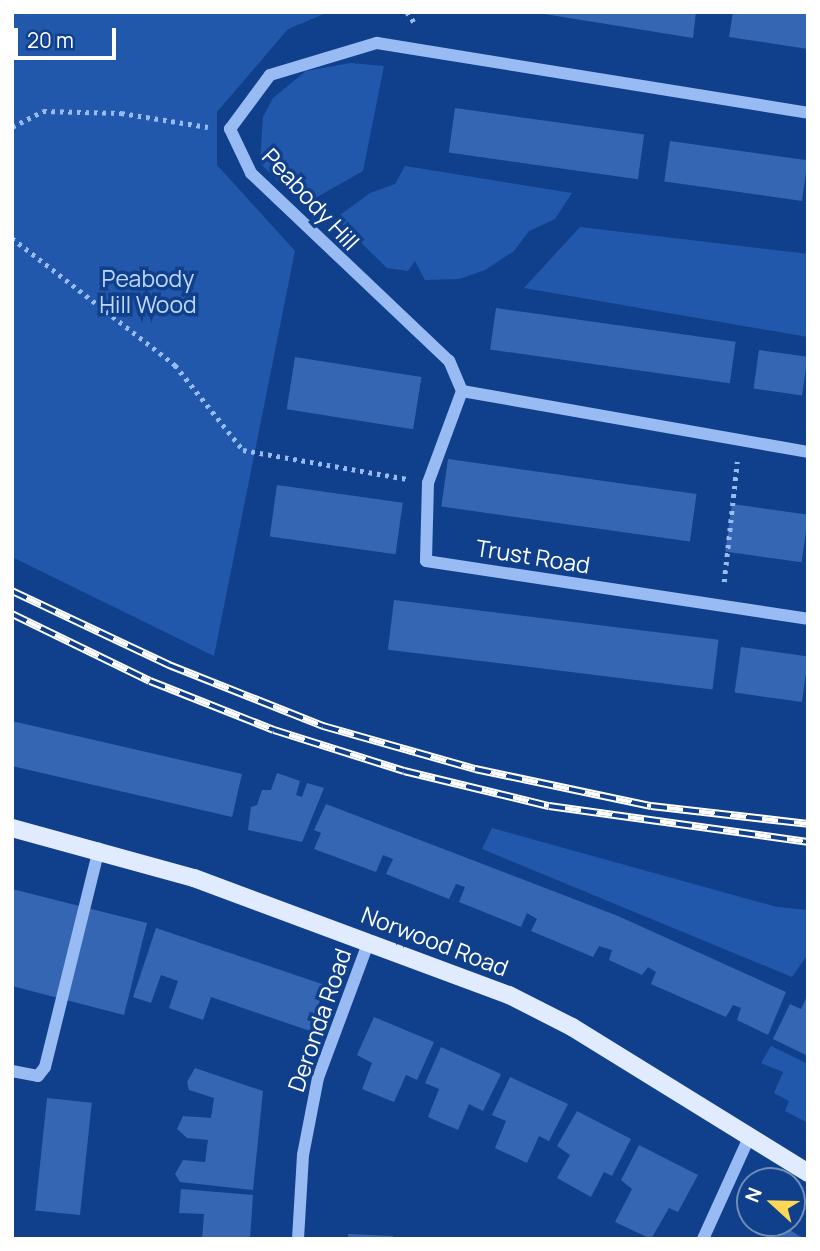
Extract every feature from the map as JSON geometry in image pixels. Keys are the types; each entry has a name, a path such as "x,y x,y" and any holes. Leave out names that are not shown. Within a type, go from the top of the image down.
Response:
{"main road":[{"name":"Norwood Road","path":"12,828 99,849 369,941 509,995 572,1027 748,1140 808,1173"}],"street":[{"path":"230,129 270,75 377,43 808,113"},
{"name":"Peabody Hill","path":"230,129 251,173 449,361 462,391"},
{"path":"462,391 808,452"},
{"name":"Trust Road","path":"462,391 428,483 426,561 808,619"},
{"path":"12,1071 38,1076 45,1067 99,849"},
{"name":"Deronda Road","path":"298,1239 303,1155 318,1078 369,941"},
{"path":"703,1239 748,1140"}],"path":[{"path":"12,127 43,111 121,113 164,124 230,129"},
{"path":"12,238 175,365 243,450 428,483"},
{"path":"722,607 739,441"}],"green space":[{"name":"Peabody Hill Wood","path":"12,12 329,12 288,29 217,112 217,165 295,251 214,656 12,557"},
{"path":"350,63 384,66 363,171 317,197 295,198 260,163 263,117 273,98 306,71"},
{"path":"405,166 572,193 555,219 529,231 514,251 485,270 459,279 425,280 415,261 408,271 387,268 336,218 370,193 395,184"},
{"path":"580,227 808,254 808,337 524,288"},
{"path":"492,828 777,907 808,910 808,954 792,977 482,849"},
{"path":"771,1046 808,1064 808,1123 785,1111 789,1101 774,1093 783,1072 761,1063"}],"building":[{"path":"532,12 696,12 693,38"},
{"path":"733,12 808,12 808,49 729,37"},
{"path":"455,108 644,135 638,179 449,153"},
{"path":"670,141 808,160 802,201 664,182"},
{"path":"496,308 736,342 730,383 490,350"},
{"path":"759,350 808,357 802,395 754,389"},
{"path":"295,357 421,377 413,429 287,409"},
{"path":"448,459 697,494 690,541 441,507"},
{"path":"277,485 403,503 396,554 270,536"},
{"path":"732,504 808,515 802,562 725,552"},
{"path":"394,600 719,640 712,689 388,650"},
{"path":"741,647 808,656 802,702 735,693"},
{"path":"12,721 242,774 232,817 12,766"},
{"path":"277,773 300,781 296,795 302,797 307,783 324,788 302,842 248,830 251,807 257,805 262,790 271,790"},
{"path":"326,804 618,916 786,992 768,1035 737,1020 741,1008 733,1005 726,1017 651,984 656,972 648,967 642,975 609,960 612,950 599,946 593,957 531,931 537,919 527,913 521,927 459,902 465,887 456,884 449,899 386,874 393,859 383,855 376,872 314,849 321,833 314,830"},
{"path":"12,889 147,923 124,1015 12,986"},
{"path":"156,928 325,985 310,1031 211,997 203,1020 169,1008 178,981 161,975 151,1003 133,997"},
{"path":"808,994 808,1056 773,1039 790,1004 801,1009"},
{"path":"374,1017 434,1042 417,1080 406,1075 394,1102 362,1089 372,1063 357,1055"},
{"path":"441,1047 501,1074 483,1111 469,1104 458,1130 428,1117 439,1089 425,1083"},
{"path":"195,1068 263,1091 253,1190 180,1182 175,1174 183,1160 205,1162 208,1140 187,1138 177,1129 183,1116 211,1118 214,1098 189,1090 187,1082"},
{"path":"510,1077 568,1104 549,1141 539,1136 527,1163 495,1148 506,1121 492,1115"},
{"path":"47,1098 92,1103 80,1215 35,1210"},
{"path":"577,1111 631,1139 612,1176 604,1172 591,1197 557,1178 570,1155 557,1146"},
{"path":"639,1145 698,1175 678,1212 669,1208 651,1239 615,1222 632,1189 621,1180"},
{"path":"181,1189 253,1195 250,1239 202,1239 204,1214 179,1213"},
{"path":"348,1234 393,1236 392,1239 348,1239"},
{"path":"801,1237 804,1239 770,1239"}],"railway":[{"path":"12,591 169,665 323,726 475,769 651,806 808,824"},
{"path":"12,614 150,681 274,730 404,771 549,806 808,842"}]}
